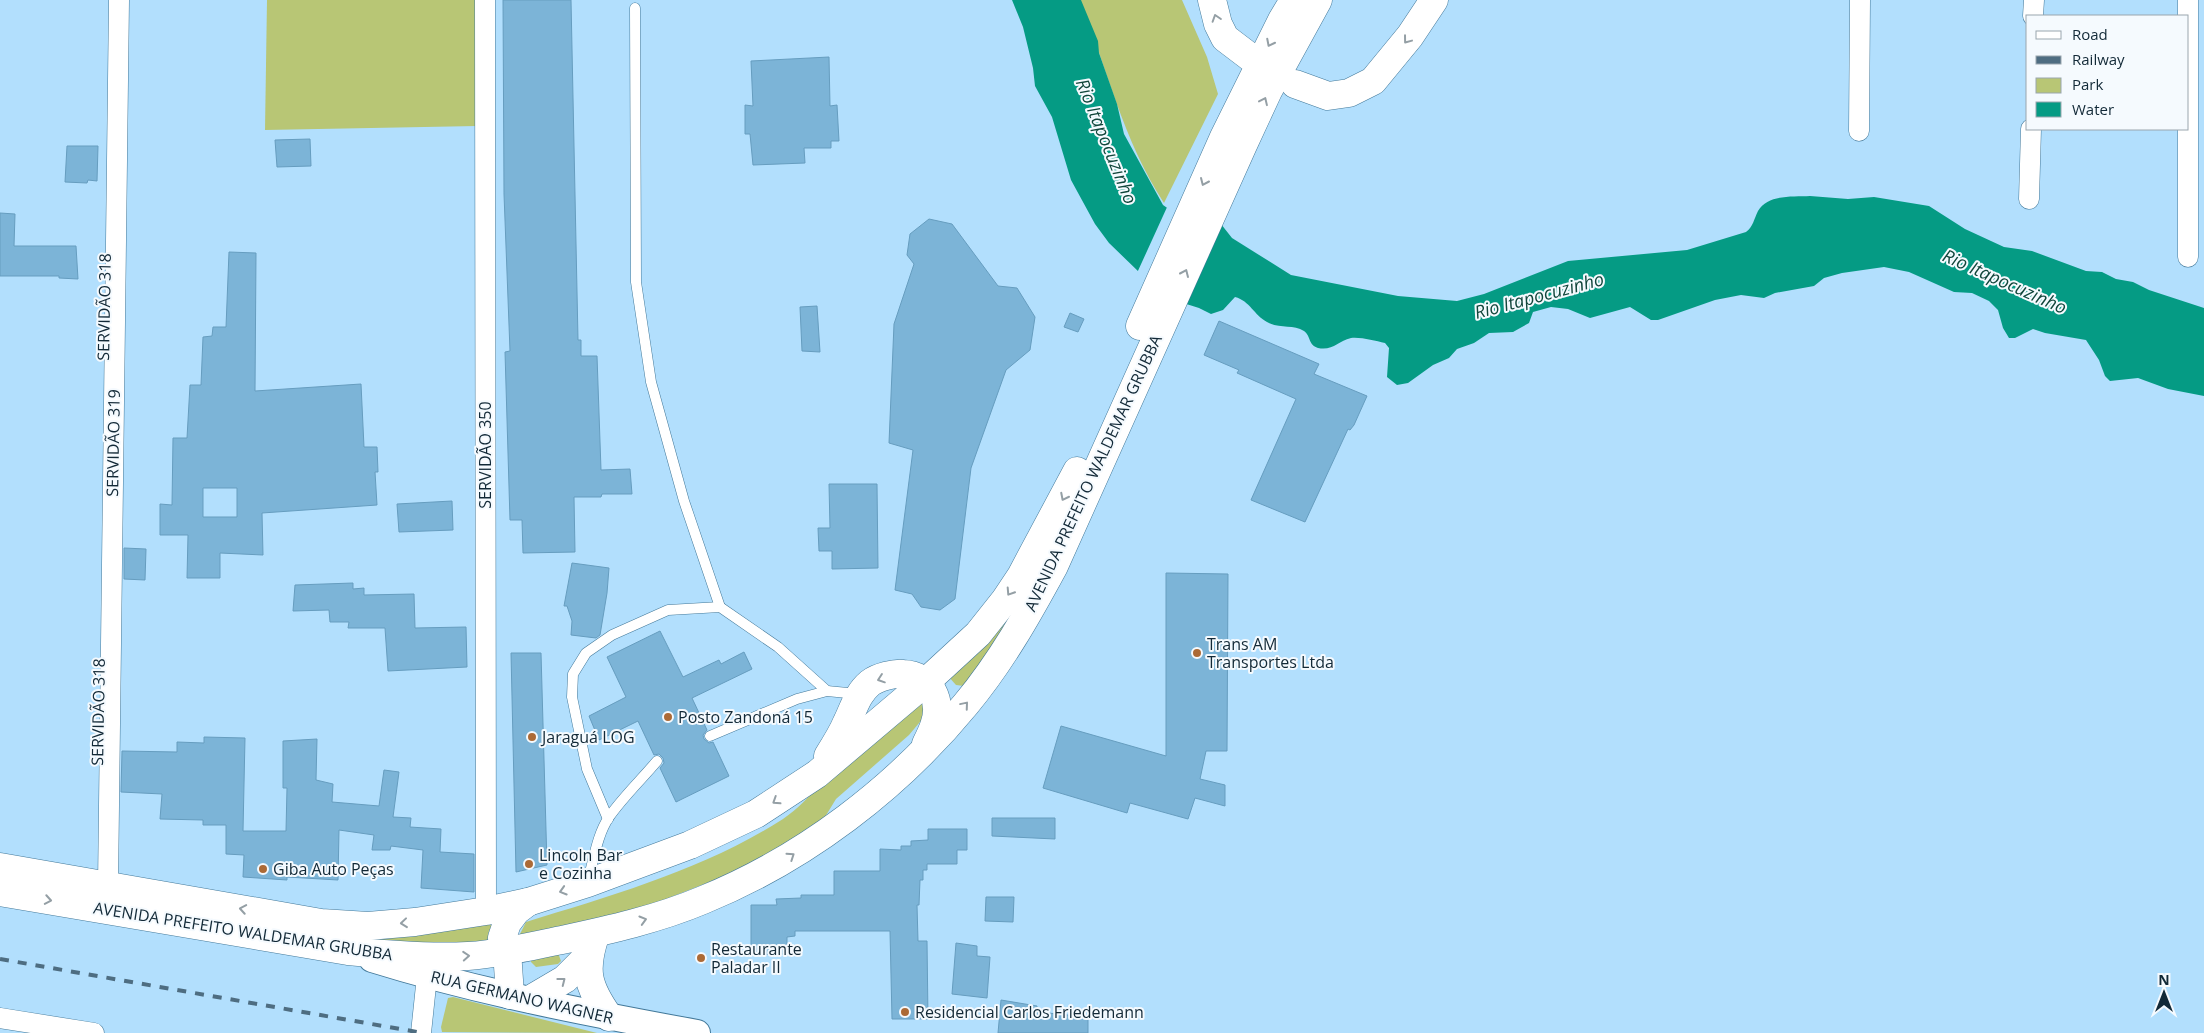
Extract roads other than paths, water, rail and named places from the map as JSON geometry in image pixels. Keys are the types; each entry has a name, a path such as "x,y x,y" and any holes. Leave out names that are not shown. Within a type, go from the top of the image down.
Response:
{"highway":[{"path":"1212,0 1218,24 1225,38 1250,57"},
{"path":"1156,313 1234,141 1282,20 1294,0"},
{"path":"1234,141 1268,92 1318,0"},
{"path":"1295,84 1328,96 1349,93 1373,81 1410,36 1434,0"},
{"name":"AVENIDA PREFEITO WALDEMAR GRUBBA","path":"0,866 321,922 368,926 415,922 486,911 528,902 588,883 690,845 756,814 817,774 927,681 978,634 1005,600 1026,568 1076,474 1156,313"},
{"name":"AVENIDA PREFEITO WALDEMAR GRUBBA","path":"0,892 348,952 439,957 592,944 647,919 703,900 785,860 852,814 921,754 966,704 1028,615 1054,566 1156,313"},
{"path":"817,774 839,740 859,694 872,682 896,673 914,674 927,681 934,693 936,716 934,726 921,754"},
{"path":"528,902 516,911 507,923 502,938 520,997 565,979 592,944"},
{"path":"592,944 588,970 599,1003 609,1017"}],"street":[{"name":"SERVIDÃO 318","path":"102,885 109,0"},
{"name":"SERVIDÃO 319","path":"102,885 119,0"},
{"name":"SERVIDÃO 350","path":"485,0 486,911"},
{"path":"1858,131 1860,0"},
{"path":"2033,15 2034,0"},
{"path":"2188,0 2188,15"},
{"path":"2029,198 2031,130"},
{"path":"2188,130 2188,257"},
{"name":"RUA GERMANO WAGNER","path":"348,952 427,976 609,1017 697,1033"},
{"path":"420,1033 427,976"},
{"path":"0,1018 94,1033"}],"lane":[{"path":"635,8 636,282 651,382 684,501 720,607 778,647 827,691"},
{"path":"608,819 587,769 572,697 573,674 586,653 612,635 668,610 720,607"},
{"path":"710,736 797,699 827,691 859,694"},
{"path":"588,883 598,842 608,819 625,796 657,761"}],"water":[{"name":"Rio Itapocuzinho","path":"1012,0 1081,0 1098,41 1099,53 1117,104 1124,134 1163,205 1173,212 1140,273 1109,243 1095,224 1071,180 1052,117 1035,86 1033,68 1023,27"},
{"name":"Rio Itapocuzinho","path":"1810,196 1848,199 1874,197 1929,206 1965,229 2004,247 2032,251 2086,271 2102,272 2116,279 2133,282 2149,290 2204,308 2204,396 2168,389 2138,378 2110,381 2105,376 2099,360 2086,340 2033,329 2015,338 2009,338 2003,328 1998,310 1989,301 1972,293 1954,292 1909,272 1884,267 1842,273 1824,278 1814,286 1775,293 1764,298 1741,295 1715,300 1658,320 1651,320 1630,307 1590,318 1568,309 1551,307 1533,312 1529,323 1513,332 1489,333 1474,343 1457,349 1449,358 1433,365 1408,383 1397,385 1387,377 1389,348 1385,343 1351,338 1332,347 1318,348 1311,343 1304,331 1267,322 1248,305 1235,297 1223,310 1211,314 1180,302 1217,219 1232,238 1291,275 1398,296 1457,301 1484,294 1568,261 1687,250 1746,232 1762,206 1774,199"}],"railway":[{"path":"0,959 423,1033"}],"place":[{"name":"Trans AM Transportes Ltda","path":"1197,653"},
{"name":"Posto Zandoná 15","path":"668,717"},
{"name":"Jaraguá LOG","path":"532,737"},
{"name":"Lincoln Bar e Cozinha","path":"529,864"},
{"name":"Giba Auto Peças","path":"263,869"},
{"name":"Restaurante Paladar II","path":"701,958"},
{"name":"Residencial Carlos Friedemann","path":"905,1012"}]}
